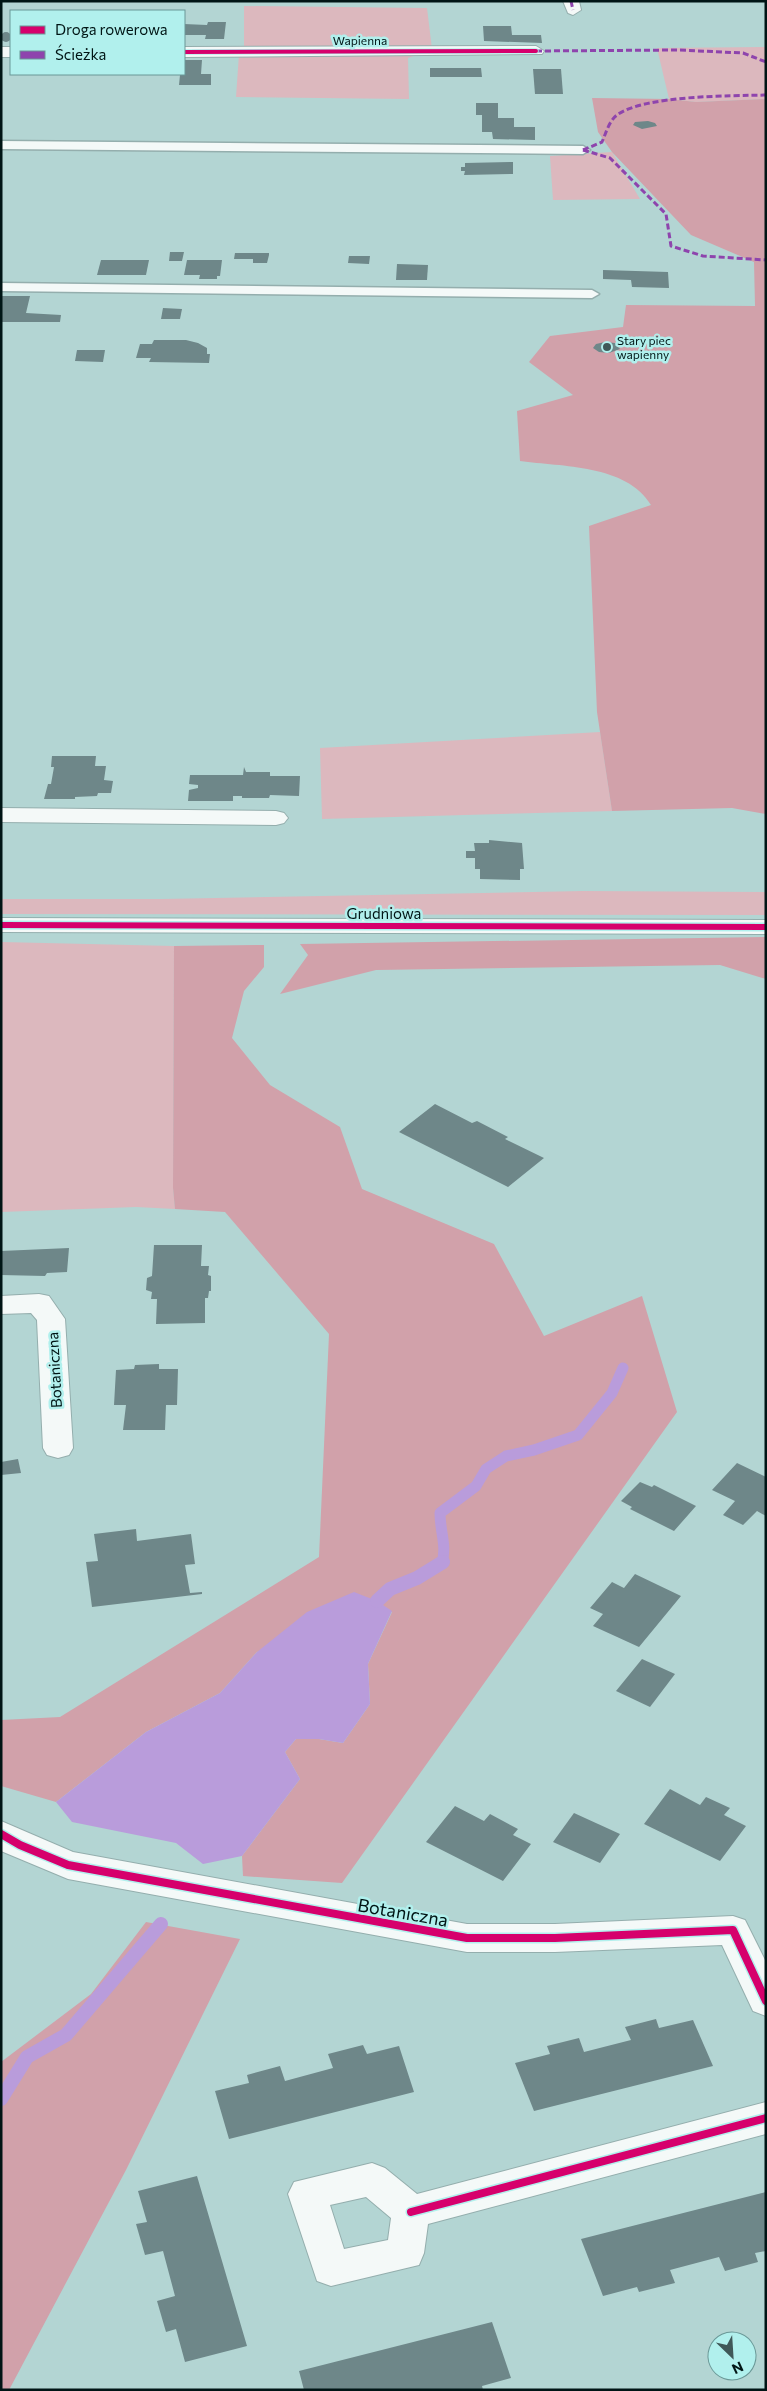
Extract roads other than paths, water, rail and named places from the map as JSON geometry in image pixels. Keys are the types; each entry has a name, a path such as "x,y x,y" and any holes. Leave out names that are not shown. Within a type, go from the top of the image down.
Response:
{"street":[{"name":"Wapienna","path":"185,52 536,52"},
{"path":"1,815 276,818"},
{"name":"Grudniowa","path":"1,925 766,927"},
{"name":"Botaniczna","path":"1,1305 39,1303 51,1319 58,1448"},
{"name":"Botaniczna","path":"1,1834 20,1845 68,1865 467,1938 554,1938 733,1930 766,2001"},
{"path":"411,2212 766,2118"}],"lane":[{"path":"1,145 583,150"},
{"path":"1,287 592,294"}],"waterway":[{"path":"442,1563 444,1544 440,1513 476,1486 486,1469 506,1456 534,1450 578,1435 612,1393 623,1368"},
{"path":"377,1601 390,1589 417,1578 442,1563"},
{"path":"1,2099 27,2057 66,2035 161,1924"}],"place":[{"name":"Stary piec wapienny","path":"607,347"}]}
